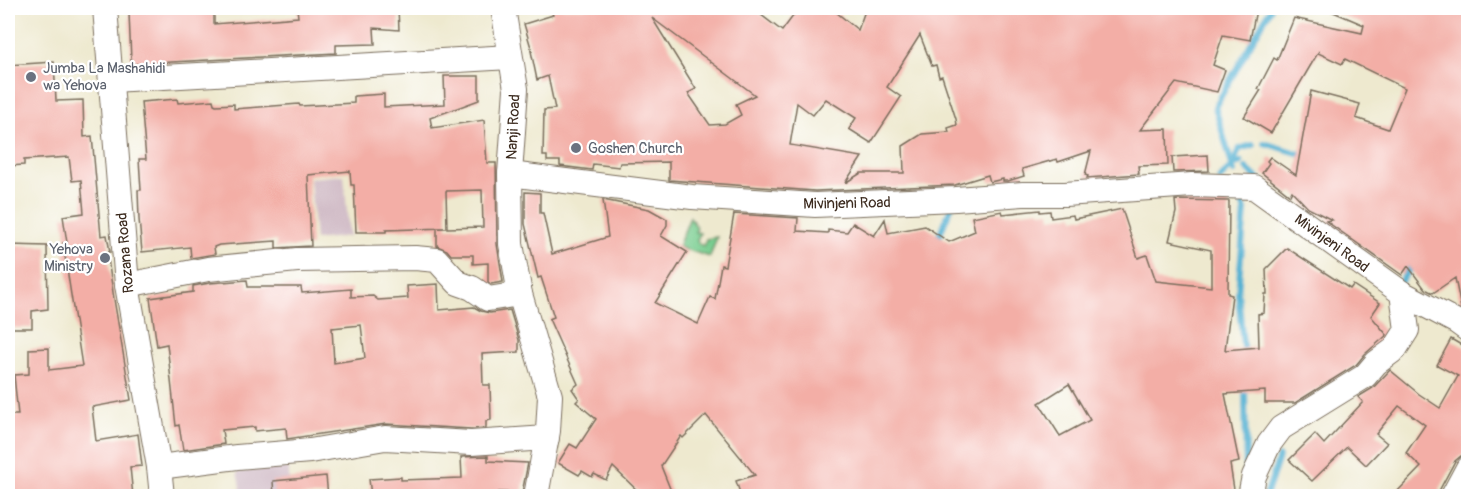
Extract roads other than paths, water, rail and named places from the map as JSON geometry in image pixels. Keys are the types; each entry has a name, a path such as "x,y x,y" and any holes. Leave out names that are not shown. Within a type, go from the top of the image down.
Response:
{"street":[{"name":"Rozana Road","path":"105,8 127,285 162,496"},
{"name":"Nanji Road","path":"503,8 516,89 510,174"},
{"path":"112,80 510,57"},
{"path":"510,174 512,244 520,294 550,396 547,438 536,496"},
{"name":"Mivinjeni Road","path":"510,174 693,197 815,205 1023,194 1065,194 1192,185 1254,187 1315,233 1402,293 1468,330"},
{"path":"127,285 208,269 297,260 416,258 437,260 458,283 472,288 488,299 520,294"},
{"path":"1250,496 1254,476 1269,444 1281,428 1365,376 1376,363 1395,349 1407,330 1402,293"},
{"path":"159,467 310,451 385,438 471,443 547,438"},
{"path":"1453,496 1468,468"}],"waterway":[{"path":"1234,172 1215,107 1271,8"},
{"path":"1264,143 1307,156"},
{"path":"1233,165 1239,149 1253,145"},
{"path":"1220,178 1241,162"},
{"path":"1246,168 1259,180"},
{"path":"1238,193 1245,210 1238,293 1244,355"},
{"path":"936,243 952,205"},
{"path":"1400,283 1410,268 1417,266"},
{"path":"1449,310 1468,301"},
{"path":"1245,386 1246,472"},
{"path":"1266,496 1279,457"}],"place":[{"name":"Jumba La Mashahidi wa Yehova","path":"31,77"},
{"name":"Goshen Church","path":"576,148"},
{"name":"Yehova Ministry","path":"105,258"}]}
